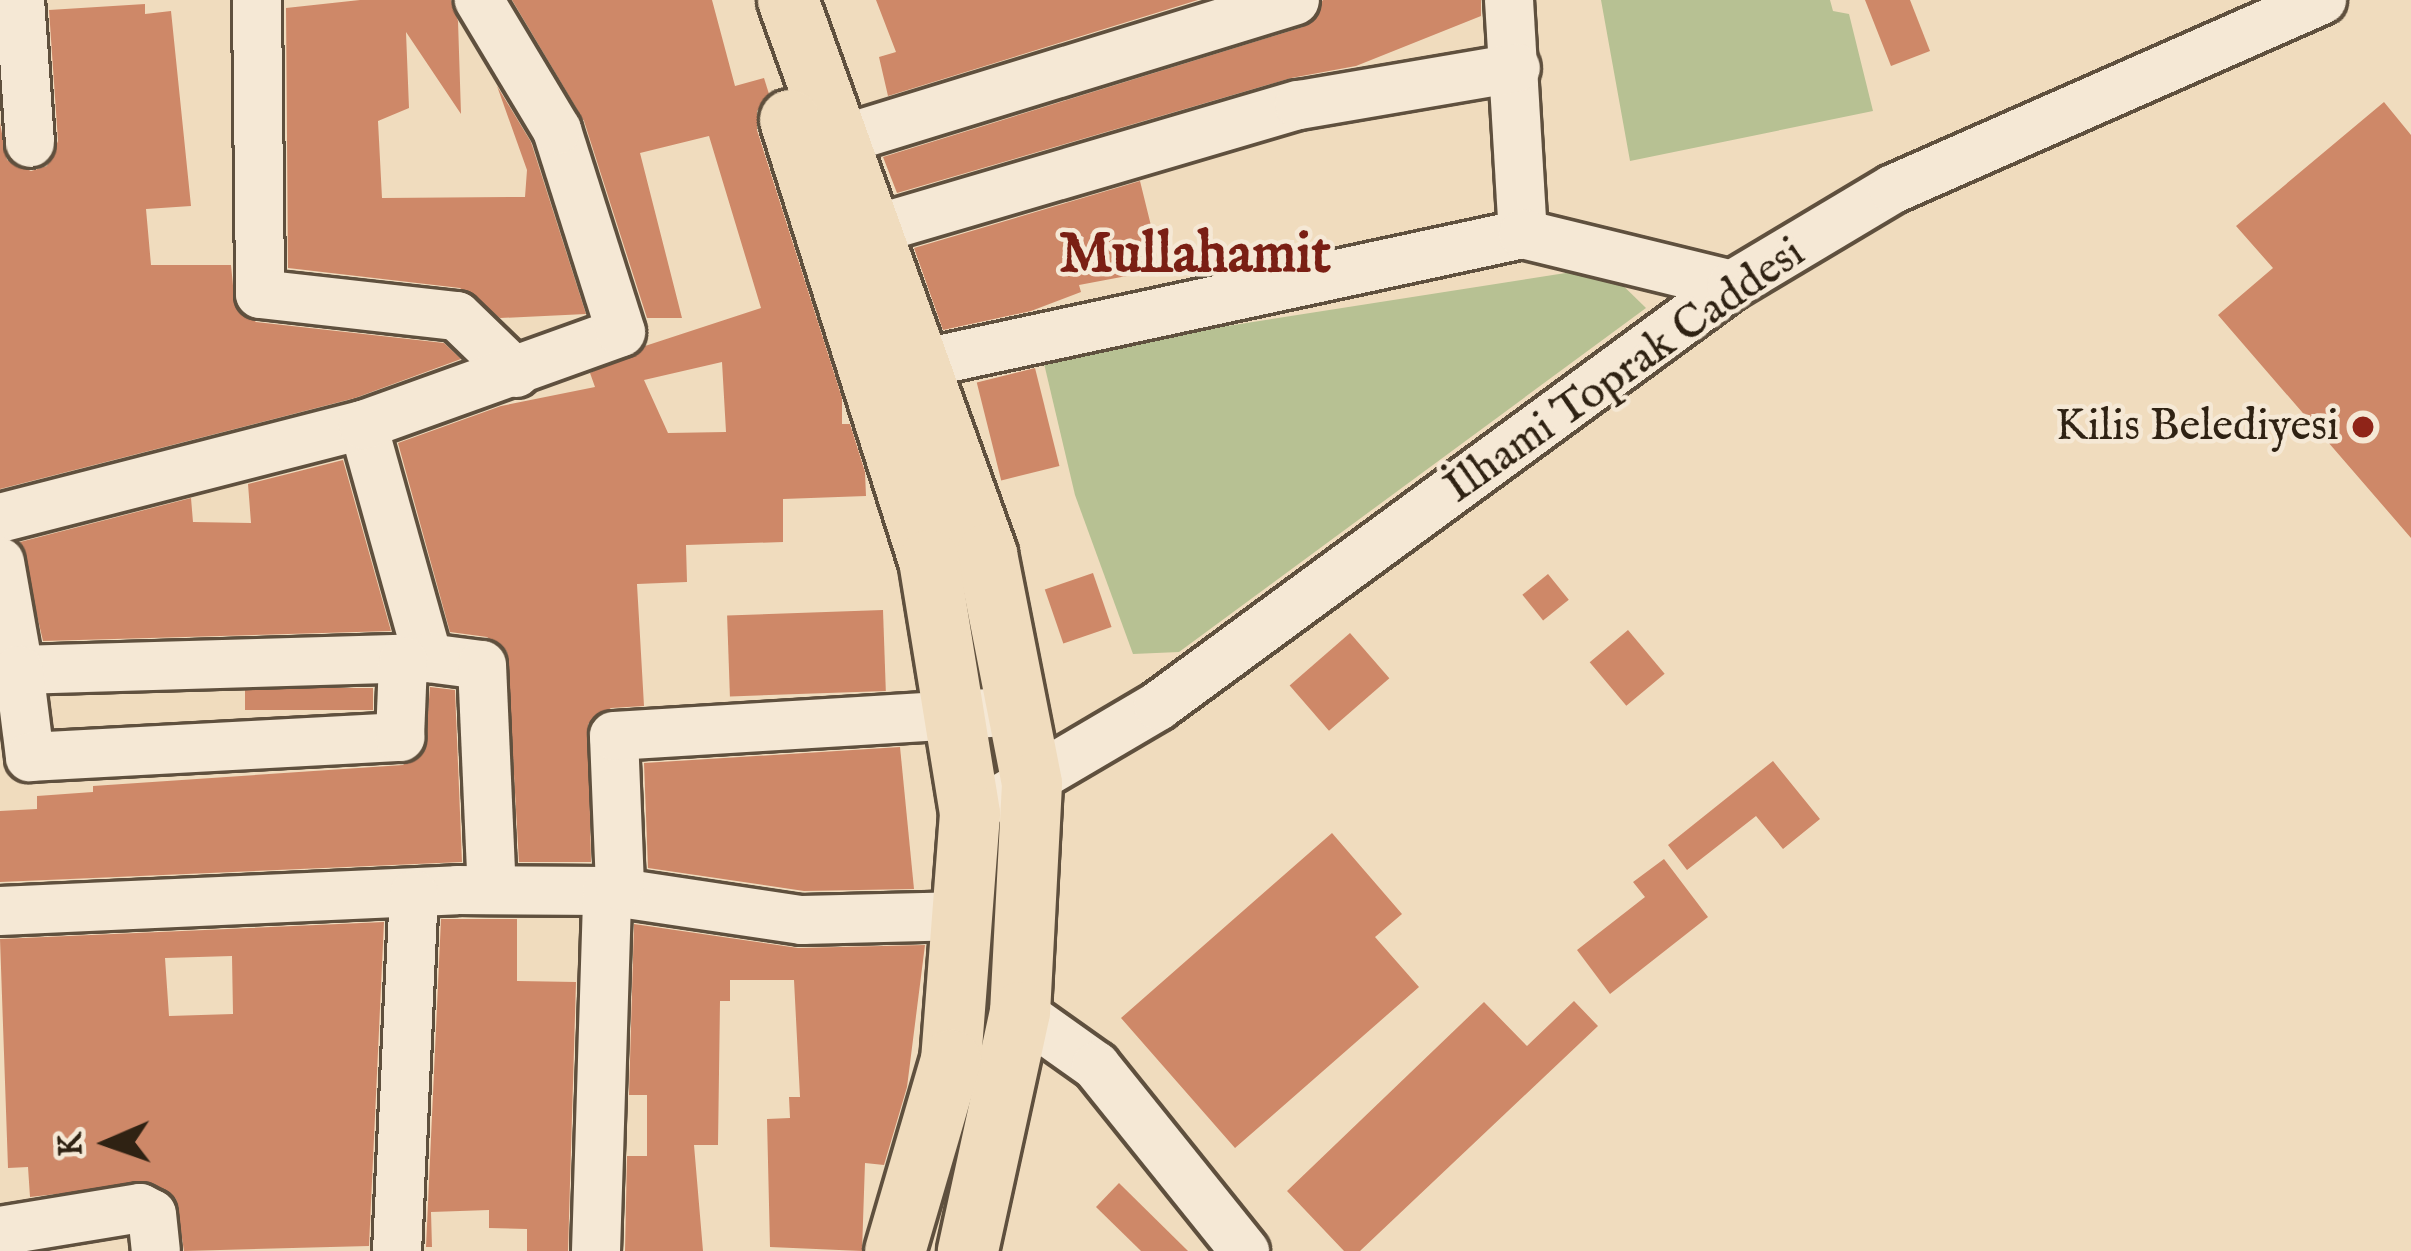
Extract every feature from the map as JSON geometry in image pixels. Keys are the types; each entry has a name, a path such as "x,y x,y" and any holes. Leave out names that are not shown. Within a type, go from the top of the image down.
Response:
{"main road":[{"path":"784,2 873,230 987,554 1032,784 1020,1012 968,1251"},
{"path":"784,2 929,560 958,710 970,814 951,1060 895,1251"}],"street":[{"path":"257,0 260,294 457,316 516,373"},
{"path":"0,518 362,424 621,332 557,130 479,0"},
{"path":"838,141 1295,0"},
{"path":"1509,0 1523,234"},
{"name":"İlhami Toprak Caddesi","path":"970,814 1032,784 1306,602 1732,285 1893,189 2322,0"},
{"path":"13,5 30,143"},
{"path":"873,230 1299,106 1516,68"},
{"path":"920,364 1523,234 1732,285"},
{"path":"0,562 30,757 400,737 416,659 362,424"},
{"path":"19,670 416,659 482,665 492,890"},
{"path":"607,891 620,886 614,736 958,710 1019,716"},
{"path":"0,911 492,890 607,891 802,920 965,916"},
{"path":"596,1251 607,891"},
{"path":"397,1251 414,894"},
{"path":"1020,1012 1096,1066 1245,1251"},
{"path":"0,1231 140,1208 152,1214 156,1251"}],"green space":[{"path":"1601,0 1830,0 1833,11 1849,14 1873,111 1630,161"},
{"path":"1604,267 1646,308 1179,652 1133,654 1075,495 1042,355"}],"building":[{"path":"360,0 451,0 458,21 461,114 406,32 409,108 378,121 382,198 525,197 527,170 497,86 531,142 586,314 500,318 460,288 288,268 286,8"},
{"path":"512,0 712,0 735,86 764,78 769,94 757,111 757,130 842,398 842,424 850,424 865,472 866,496 783,499 783,542 686,545 687,582 637,584 644,706 611,708 588,724 591,862 519,862 507,652 487,637 450,632 398,443 501,406 595,387 590,373 645,346 761,308 709,136 640,153 682,318 647,318 584,121","holes":["722,362 726,432 668,433 644,380"]},
{"path":"876,0 1198,0 888,96 879,57 896,52"},
{"path":"1323,0 1481,0 1481,16 1356,66 1291,78 897,193 883,157 1303,27"},
{"path":"1865,0 1910,0 1930,51 1891,66"},
{"path":"145,4 145,14 171,11 191,206 146,209 151,265 231,265 235,306 256,322 444,343 461,359 355,398 0,489 0,123 7,160 31,171 47,166 58,141 49,10"},
{"name":"Kilis Belediyesi","path":"2384,102 2411,135 2411,538 2218,315 2273,268 2236,226"},
{"path":"1140,181 1156,246 1144,248 1148,272 1079,285 1081,292 1031,311 943,330 914,248"},
{"path":"1035,368 1059,466 1001,481 977,383"},
{"path":"343,460 391,631 43,641 20,542 191,498 193,522 251,523 248,484"},
{"path":"1093,573 1112,627 1063,643 1045,590"},
{"path":"1548,574 1569,600 1543,620 1522,595"},
{"path":"883,610 886,691 730,696 727,615"},
{"path":"1628,630 1665,674 1626,706 1590,662"},
{"path":"1350,633 1389,678 1329,731 1290,685"},
{"path":"430,687 455,690 462,862 0,882 0,811 37,809 37,796 93,792 93,786 403,765 425,750"},
{"path":"245,688 373,688 373,710 245,710"},
{"path":"900,747 914,889 804,891 648,868 644,763"},
{"path":"1773,761 1820,819 1783,849 1756,816 1687,870 1668,845"},
{"path":"1332,833 1402,914 1375,937 1419,987 1235,1148 1121,1018"},
{"path":"1664,859 1708,917 1610,994 1577,950 1645,897 1633,882"},
{"path":"441,919 517,919 517,981 576,982 568,1251 527,1251 527,1229 489,1228 489,1210 431,1212 432,1247 426,1247"},
{"path":"384,922 369,1246 184,1251 176,1199 153,1183 30,1197 28,1167 8,1168 0,939","holes":["232,956 233,1014 169,1016 165,958"]},
{"path":"634,924 798,948 925,945 907,1087 884,1165 865,1163 862,1251 770,1247 767,1119 790,1118 789,1097 800,1097 794,980 730,980 730,1001 720,1001 718,1145 694,1145 703,1251 625,1251 627,1156 647,1156 647,1095 629,1095"},
{"path":"1574,1001 1598,1026 1360,1251 1344,1251 1287,1191 1484,1002 1527,1046"},
{"path":"1119,1183 1188,1251 1141,1251 1096,1207"}],"place":[{"name":"Kilis Belediyesi","path":"2363,427"}],"district":[{"name":"Mullahamit","path":"1195,256"}]}
